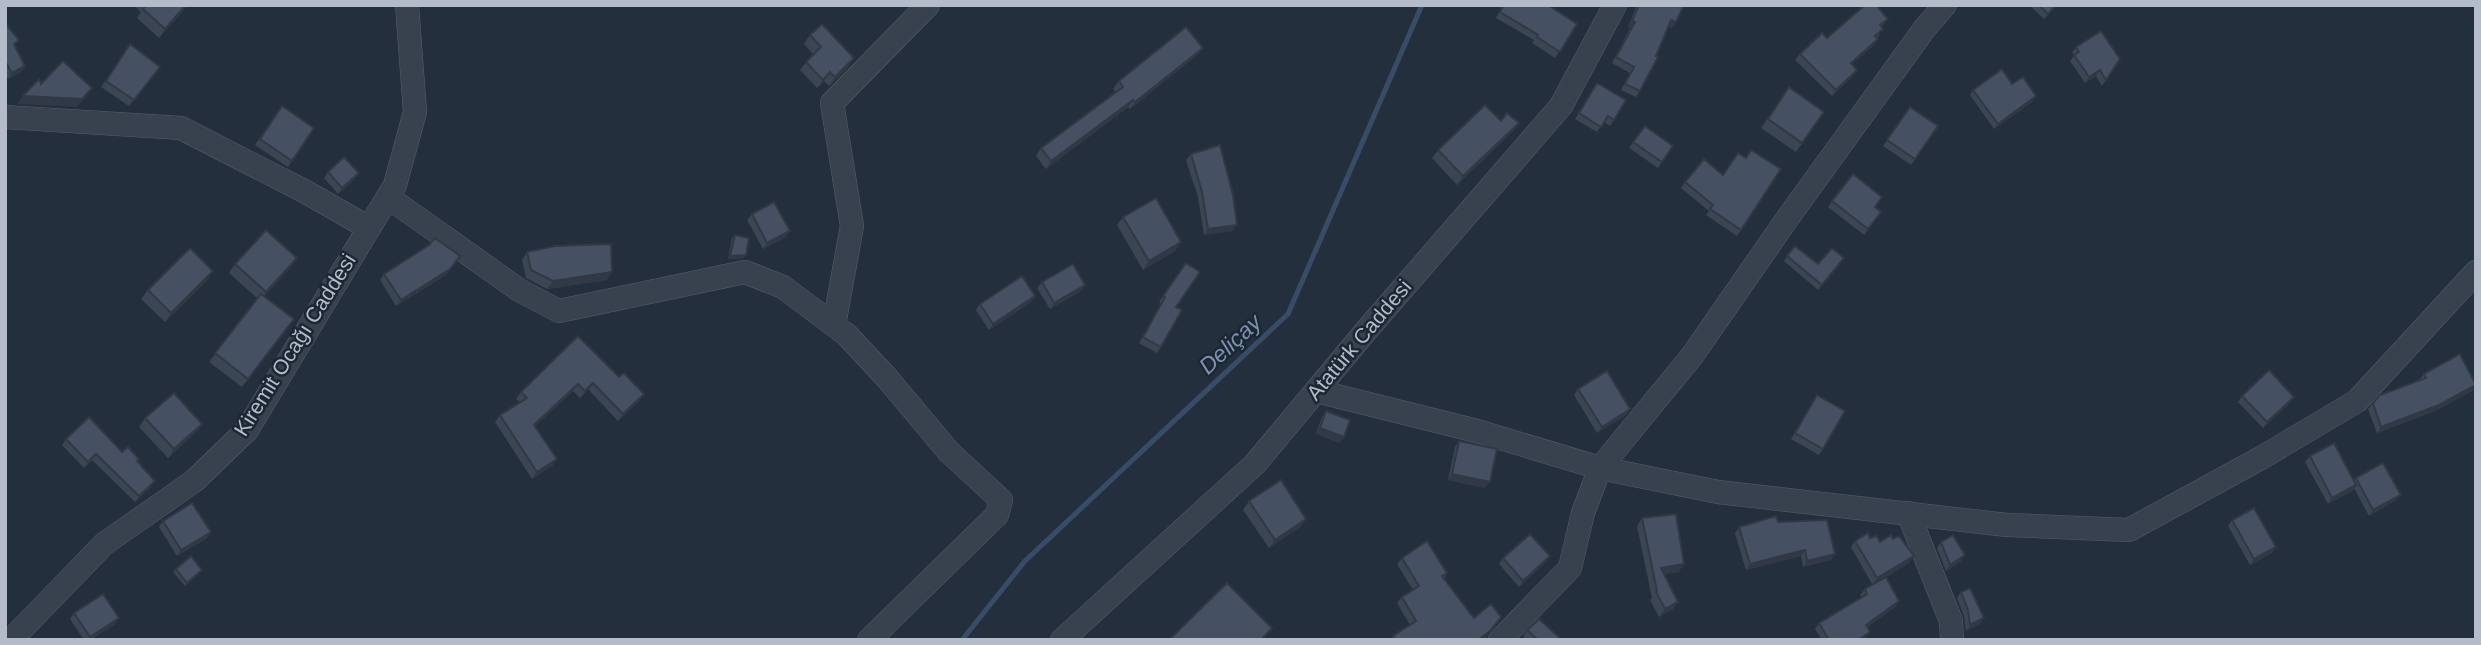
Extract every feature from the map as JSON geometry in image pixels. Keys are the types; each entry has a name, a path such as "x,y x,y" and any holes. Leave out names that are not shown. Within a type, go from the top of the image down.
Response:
{"street":[{"name":"Kiremit Ocağı Caddesi","path":"11,640 104,544 194,481 247,430 395,185 415,112 407,5"},
{"path":"834,325 852,226 832,103 928,5"},
{"name":"Atatürk Caddesi","path":"1062,640 1255,464 1561,106 1615,5"},
{"path":"1500,640 1570,568 1583,513 1600,468 1692,356 1795,207 1925,28 1945,5"},
{"path":"5,117 181,128 306,192 369,228"},
{"path":"387,197 519,290 559,311 745,272 783,287 847,335 887,377 948,452 1001,500 997,515 869,640"},
{"path":"1316,391 1477,431 1600,468 1718,492 2007,525 2129,530 2261,458 2357,401 2476,272"},
{"path":"1908,513 1951,621 1952,640"}],"building":[{"path":"146,5 186,5 165,29 143,9"},
{"path":"1504,5 1548,5 1577,24 1560,52 1500,12"},
{"path":"1639,5 1684,5 1676,22 1671,20 1656,56 1658,57 1640,91 1625,84 1634,67 1616,57 1635,22 1632,21"},
{"path":"1865,5 1876,5 1888,19 1880,25 1883,29 1875,36 1878,39 1851,63 1857,70 1836,90 1800,54 1822,33 1827,38"},
{"path":"2039,5 2056,5 2048,14"},
{"path":"5,23 19,40 14,44 25,66 12,73 5,61"},
{"path":"822,24 854,58 835,77 830,72 823,80 806,62 821,47 810,35"},
{"path":"1186,27 1203,48 1135,102 1133,100 1051,161 1041,148 1123,87 1119,81"},
{"path":"2101,31 2120,59 2106,80 2100,70 2089,77 2074,55 2079,52 2076,47"},
{"path":"130,44 160,67 134,100 106,81"},
{"path":"63,61 92,88 82,99 23,96 39,79 41,84"},
{"path":"2002,69 2012,84 2023,77 2036,96 1998,124 1973,90"},
{"path":"1597,83 1626,100 1614,120 1608,116 1601,127 1579,113"},
{"path":"1789,87 1824,112 1802,143 1768,119"},
{"path":"1485,105 1501,121 1507,113 1519,123 1463,176 1438,150"},
{"path":"282,106 314,128 292,161 260,139"},
{"path":"1910,107 1938,126 1915,159 1887,140"},
{"path":"1645,126 1673,146 1662,162 1633,142"},
{"path":"1220,145 1233,195 1237,225 1208,229 1202,192 1191,154"},
{"path":"1751,150 1781,169 1741,230 1710,209 1713,205 1685,182 1704,159 1723,175 1738,153 1746,158"},
{"path":"344,157 359,173 342,188 328,172"},
{"path":"1853,174 1882,197 1875,207 1881,212 1868,229 1832,201"},
{"path":"1156,198 1181,242 1149,261 1123,217"},
{"path":"774,202 790,231 767,243 752,214"},
{"path":"266,230 297,258 266,292 235,264"},
{"path":"735,235 749,238 746,255 730,256"},
{"path":"435,238 460,256 450,269 401,300 384,274 429,245"},
{"path":"611,244 612,272 553,281 531,270 527,252 555,246"},
{"path":"1795,246 1818,264 1832,248 1844,258 1822,285 1787,256"},
{"path":"190,248 213,271 171,313 148,290"},
{"path":"1186,263 1200,272 1176,307 1182,310 1161,347 1143,337 1165,297 1163,296"},
{"path":"1073,264 1085,285 1054,303 1042,282"},
{"path":"1022,276 1035,296 993,324 980,304"},
{"path":"261,294 294,319 248,379 215,353"},
{"path":"578,336 619,377 624,373 644,394 623,414 593,383 585,391 578,384 534,425 557,459 537,472 500,415 527,398 521,392"},
{"path":"2460,354 2476,385 2439,405 2381,427 2373,403 2380,395 2426,378 2424,374"},
{"path":"2269,370 2294,397 2267,422 2242,396"},
{"path":"1607,371 1630,409 1602,427 1578,389"},
{"path":"174,393 202,424 174,449 145,418"},
{"path":"1817,395 1845,411 1823,449 1795,433"},
{"path":"1326,411 1350,420 1344,437 1320,428"},
{"path":"89,417 122,452 128,447 155,481 139,496 96,454 88,462 66,439"},
{"path":"1459,441 1497,449 1490,482 1452,474"},
{"path":"2334,443 2356,485 2332,498 2310,456"},
{"path":"2383,463 2401,495 2373,510 2356,478"},
{"path":"1281,480 1306,519 1275,540 1249,501"},
{"path":"192,503 211,532 181,550 163,521"},
{"path":"2254,508 2276,547 2254,559 2232,520"},
{"path":"1676,514 1684,564 1661,568 1678,602 1665,609 1656,592 1642,518"},
{"path":"1776,516 1778,522 1827,520 1835,554 1807,561 1805,550 1750,564 1739,527"},
{"path":"1868,533 1870,538 1877,536 1880,542 1891,535 1893,539 1899,536 1914,556 1877,578 1855,541"},
{"path":"1530,534 1550,556 1523,581 1503,558"},
{"path":"1953,535 1965,555 1950,565 1941,542"},
{"path":"1427,541 1447,573 1442,576 1474,618 1491,604 1501,617 1491,630 1478,640 1396,640 1393,636 1416,621 1402,597 1419,586 1402,558"},
{"path":"191,556 202,570 187,583 176,569"},
{"path":"1886,577 1899,601 1866,625 1870,632 1858,640 1829,640 1819,623 1867,594 1865,589"},
{"path":"1227,583 1272,628 1261,640 1169,640"},
{"path":"1970,588 1984,618 1970,625 1961,592"},
{"path":"103,594 119,618 90,637 74,613"},
{"path":"1539,619 1562,640 1534,640 1536,638 1527,630"}],"waterway":[{"name":"Deliçay","path":"962,640 1025,561 1288,314 1422,5"}]}
